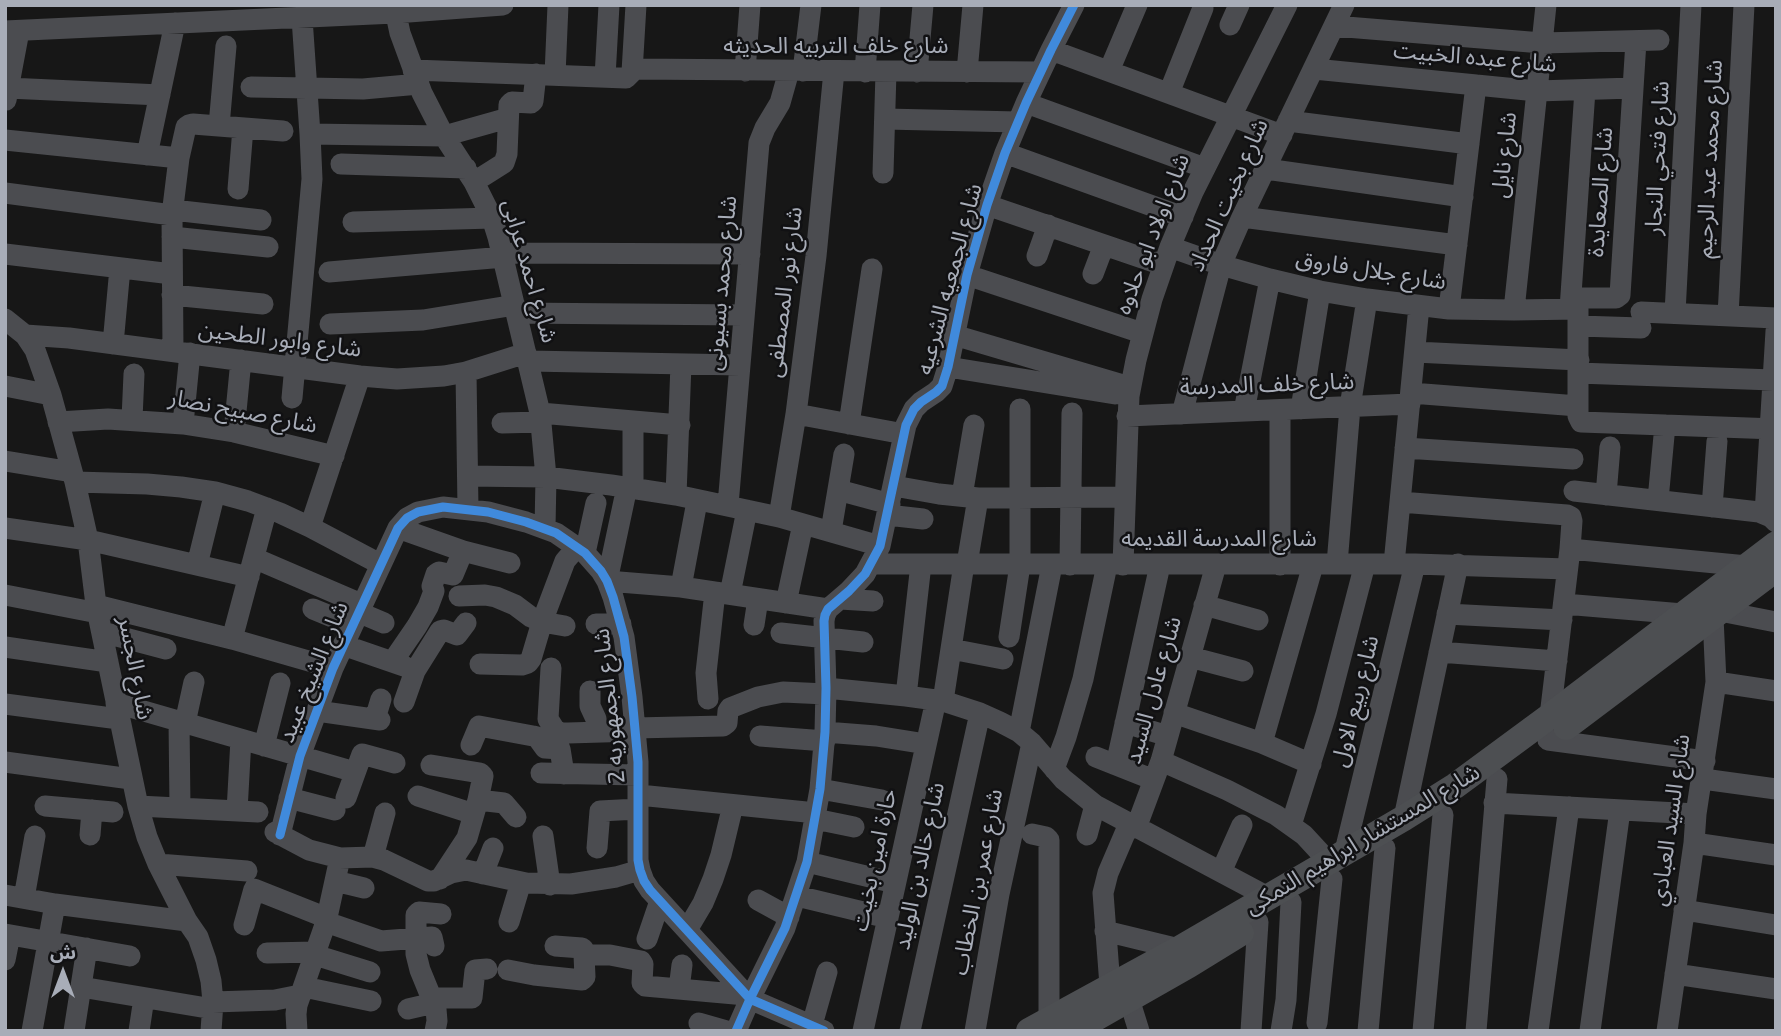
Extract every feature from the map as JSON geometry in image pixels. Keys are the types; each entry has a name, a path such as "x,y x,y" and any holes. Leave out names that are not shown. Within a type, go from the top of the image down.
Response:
{"main road":[{"name":"شارع المستشار ابراهيم النمكى","path":"1335,864 1385,848 1443,815 1495,791 1549,728 1683,614 1776,544"},
{"name":"شارع المستشار ابراهيم النمكى","path":"1039,1025 1120,993 1279,899 1549,728 1716,614 1776,569"},
{"name":"شارع المستشار ابراهيم النمكى","path":"1184,957 1258,922 1279,899"},
{"name":"شارع المستشار ابراهيم النمكى","path":"1073,1031 1120,993"}],"street":[{"path":"160,95 7,95 12,31 302,18 395,9 503,5"},
{"path":"341,164 470,175 504,163 510,103 531,103 534,100 546,75 558,5"},
{"path":"251,87 363,89 416,77 605,77 609,5"},
{"path":"632,69 636,5"},
{"path":"745,71 750,5"},
{"name":"شارع محمد بسيونى","path":"708,699 706,673 738,508 740,365 759,143 796,71 811,5"},
{"path":"870,5 875,72 885,119 883,173"},
{"path":"917,72 923,5"},
{"path":"967,72 972,5"},
{"name":"شارع الجمعيه الشرعيه","path":"834,604 857,583 876,555 906,425 914,409 942,386 967,275 1005,153 1040,72 1074,5"},
{"path":"1109,71 1137,5"},
{"path":"1230,25 1239,5"},
{"name":"شارع اولاد ابو حلاوه","path":"1054,769 1066,737 1115,565 1125,497 1129,400 1142,333 1183,217 1287,5"},
{"name":"شارع بخيت الحداد","path":"1182,414 1221,265 1344,5"},
{"name":"شارع نايل","path":"1514,310 1546,5"},
{"name":"شارع فتحي النجار","path":"1675,313 1690,5"},
{"name":"شارع محمد عبد الرحيم","path":"1728,316 1744,5"},
{"path":"1169,93 1201,38 1203,8"},
{"name":"شارع احمد عرابى","path":"395,9 416,77 444,136 470,175 492,218 503,255 540,417 546,477 545,528"},
{"path":"292,398 310,202 310,134 302,18"},
{"path":"148,155 175,23"},
{"path":"1334,26 1542,43 1659,40"},
{"name":"شارع الصعايدة","path":"1573,311 1620,295 1636,41"},
{"path":"219,126 226,46"},
{"path":"1051,50 1231,116 1285,128 1469,144"},
{"name":"شارع خلف التربيه الحديثه","path":"605,77 625,78 632,69 1040,72"},
{"name":"شارع عبده الخبيت","path":"1314,69 1537,91 1633,88"},
{"name":"شارع نور المصطفى","path":"779,517 796,414 816,256 834,71"},
{"path":"1449,309 1476,85"},
{"path":"1585,90 1573,311 1579,366 1578,418 1583,423 1773,429"},
{"path":"885,119 1022,112 1205,168"},
{"path":"310,134 444,136 508,117"},
{"path":"183,424 181,352 172,285 172,213 179,158 187,126 193,124 283,131"},
{"path":"238,189 243,128"},
{"path":"5,140 179,158"},
{"path":"1005,153 1183,217"},
{"path":"1266,169 1462,197"},
{"path":"5,193 172,213 261,220"},
{"name":"شارع جلال فاروق","path":"987,205 1104,245 1221,265 1320,291 1449,309 1573,311"},
{"path":"1242,217 1457,245"},
{"path":"353,222 492,218"},
{"path":"1037,256 1048,225"},
{"path":"172,237 268,247"},
{"path":"1093,274 1104,245"},
{"path":"5,254 120,268 172,285 263,304"},
{"path":"330,272 503,255 750,254"},
{"path":"113,344 120,268"},
{"path":"849,424 873,269"},
{"path":"967,275 1142,333"},
{"path":"1244,411 1270,279"},
{"path":"1301,409 1320,291"},
{"path":"1337,564 1350,407 1367,299"},
{"name":"شارع ربيع الاول","path":"1322,1027 1335,864 1405,564 1400,502 1419,306"},
{"path":"330,324 423,320 516,309 744,315"},
{"path":"1573,311 1641,320 1675,313 1776,318"},
{"name":"شارع الجسر","path":"5,319 25,335 35,350 51,395 88,540 99,616 131,779 147,837 158,864 198,937 206,960 213,1005 211,1031"},
{"path":"1574,491 1712,506 1771,518 1776,331"},
{"name":"شارع وابور الطحين","path":"25,335 69,338 397,379 466,372 527,357 740,365"},
{"path":"954,335 1129,400"},
{"path":"1415,352 1579,366 1774,371"},
{"path":"234,432 241,360"},
{"path":"676,495 681,364"},
{"path":"948,367 1129,400"},
{"path":"466,372 468,509"},
{"path":"132,419 134,374"},
{"path":"310,527 360,376"},
{"path":"5,386 51,395"},
{"name":"شارع خلف المدرسة","path":"1129,400 1182,414 1350,407 1410,399 1578,406"},
{"path":"1009,637 1020,565 1020,409"},
{"path":"1280,410 1280,565"},
{"name":"شارع عمر بن الخطاب","path":"975,1031 1026,738 1061,565 1070,497 1072,413"},
{"path":"796,414 904,434"},
{"path":"502,423 540,417 680,425"},
{"name":"شارع صبيح نصار","path":"58,422 132,419 183,424 234,432 334,456"},
{"path":"633,421 630,488 607,581 681,587 786,603 834,604 873,601"},
{"name":"حارة امين بخيت","path":"863,1031 926,744 940,701 951,649 965,564 974,425"},
{"path":"1658,500 1665,425"},
{"path":"1712,506 1717,441"},
{"path":"1606,495 1610,447"},
{"path":"1405,448 1573,459"},
{"path":"831,531 844,454"},
{"path":"5,461 73,477 181,486 215,492 267,508 380,564"},
{"name":"شارع المدرسة القديمه","path":"468,476 546,477 676,495 831,531 876,555 921,564 1458,564 1568,559 1747,566"},
{"path":"838,490 890,502 923,519"},
{"path":"197,565 215,492"},
{"path":"890,502 970,497 1125,497"},
{"path":"1400,502 1571,517 1549,728 1776,788"},
{"path":"480,664 522,665 531,659 565,561 581,550 596,503"},
{"name":"شارع الجمهوريه 2","path":"397,528 418,512 443,507 468,509 507,516 545,528 581,550 594,562 607,581 621,624 629,667 636,729 640,870"},
{"path":"681,587 696,507"},
{"path":"232,639 267,508"},
{"path":"786,603 803,524"},
{"path":"5,528 88,540 197,565 251,568 384,623"},
{"path":"397,528 463,551 510,563"},
{"name":"شارع الشيخ عبيد","path":"340,858 309,850 277,833 300,756 333,668 397,528"},
{"path":"393,661 417,626 434,592 432,586 436,574 439,572 453,575 463,551"},
{"path":"906,696 921,564"},
{"path":"1291,825 1336,677 1365,564"},
{"path":"1404,818 1458,564"},
{"path":"1116,765 1160,565"},
{"name":"شارع عادل السيد","path":"1139,1031 1120,993 1105,931 1102,893 1116,855 1133,826 1157,771 1216,565"},
{"path":"1262,743 1313,565"},
{"path":"5,595 99,616 232,639 333,668"},
{"path":"459,596 485,595 506,600 542,622 565,626"},
{"path":"758,599 762,627 863,642"},
{"path":"736,1031 748,997 776,948 807,862 820,789 825,737 824,621 834,604"},
{"path":"1204,606 1258,620"},
{"path":"313,609 357,614"},
{"path":"1447,614 1683,614"},
{"path":"1716,614 1776,622"},
{"name":"شارع السيد العبادي","path":"1667,1031 1716,682 1716,614"},
{"path":"99,616 166,649"},
{"path":"404,702 415,671 441,630 457,635 466,623"},
{"path":"596,624 621,624"},
{"path":"343,645 415,671"},
{"path":"5,647 108,662"},
{"path":"951,649 1003,659"},
{"path":"1439,652 1518,665 1557,661"},
{"path":"1190,657 1243,671"},
{"path":"551,668 548,711 551,725 561,733 724,726 728,722 729,709 758,697 783,692 826,691 906,696 940,701 980,713 1026,738 1073,789 1095,806 1279,899 1286,1000 1281,1031"},
{"path":"180,808 182,722 194,682"},
{"path":"1716,682 1776,691"},
{"path":"264,746 280,683"},
{"path":"590,691 590,706 596,719 597,732"},
{"path":"5,704 118,711"},
{"name":"شارع الشيخ عبيد","path":"118,711 182,722 300,756"},
{"path":"317,711 379,713"},
{"name":"شارع خالد بن الوليد","path":"910,1031 980,713"},
{"path":"1174,713 1262,743 1311,764"},
{"path":"1125,723 1168,736"},
{"path":"471,744 480,726 537,737 545,748 560,749 564,774"},
{"path":"760,736 876,736 926,744"},
{"path":"138,806 248,812 241,739"},
{"path":"289,798 340,804 362,754 395,763"},
{"path":"300,756 355,772"},
{"path":"1096,757 1116,765 1157,771 1260,806 1291,825 1335,864"},
{"path":"5,762 131,779"},
{"path":"431,765 482,774 467,838 440,879"},
{"path":"67,808 70,771"},
{"path":"541,773 564,774 638,793 816,816 854,827"},
{"path":"820,789 882,800"},
{"path":"1476,1031 1495,791 1569,807 1696,814"},
{"path":"597,848 600,811 638,793"},
{"path":"418,796 476,807 504,803 516,817"},
{"path":"687,930 703,903 712,879 733,805"},
{"path":"45,806 103,811 90,835"},
{"path":"1095,806 1088,839 1116,855"},
{"path":"1538,1031 1569,807"},
{"path":"1590,1031 1620,810"},
{"path":"373,857 385,813"},
{"path":"1423,1031 1443,815"},
{"path":"1221,872 1242,825"},
{"path":"1032,834 1048,840 1039,1025"},
{"path":"35,836 15,896 55,904 187,921"},
{"path":"543,836 550,885"},
{"path":"1694,842 1776,855"},
{"path":"484,874 493,848"},
{"path":"1368,1031 1385,848"},
{"path":"297,1031 296,1014 326,920 340,858 373,857 395,864 422,879 434,881 466,870 484,874 518,875 550,885 592,882 640,870 644,881 660,901 748,997"},
{"path":"807,862 895,883"},
{"path":"158,864 247,871"},
{"path":"509,922 518,875"},
{"path":"335,881 364,888"},
{"path":"244,925 254,889 381,941 425,942"},
{"path":"797,895 888,918"},
{"path":"758,900 789,917"},
{"path":"647,939 660,901"},
{"path":"32,1031 55,904"},
{"path":"1684,910 1776,925"},
{"path":"436,1031 437,1015 418,962 425,942 416,914 441,914"},
{"path":"1251,1031 1258,922"},
{"path":"1105,931 1184,957"},
{"path":"5,960 7,934 130,956"},
{"path":"408,1009 433,1001 472,998 476,969 582,980 585,977 583,948 555,946"},
{"path":"74,1031 87,948"},
{"path":"267,953 316,954 370,972"},
{"path":"584,955 610,955 640,961 643,964 643,985 748,997 819,1029 827,972"},
{"path":"679,989 682,965"},
{"path":"1675,974 1776,989"},
{"path":"81,987 144,998 213,1005 275,1000 302,991 371,1001"},
{"path":"139,1031 144,998"},
{"path":"1286,1000 1322,1027"},
{"path":"699,1023 727,1031"}],"cycle path":[{"path":"736,1031 785,928 807,862 820,789 825,732 825,615 865,574 880,546 906,425 914,409 942,386 967,275 1005,153 1074,5"},
{"path":"280,835 300,756 333,668 398,528 407,518 418,512 443,507 488,512 526,522 556,533 585,553 601,571 613,597 624,637 632,697 638,762 638,860 644,881 750,999 824,1031"}]}
